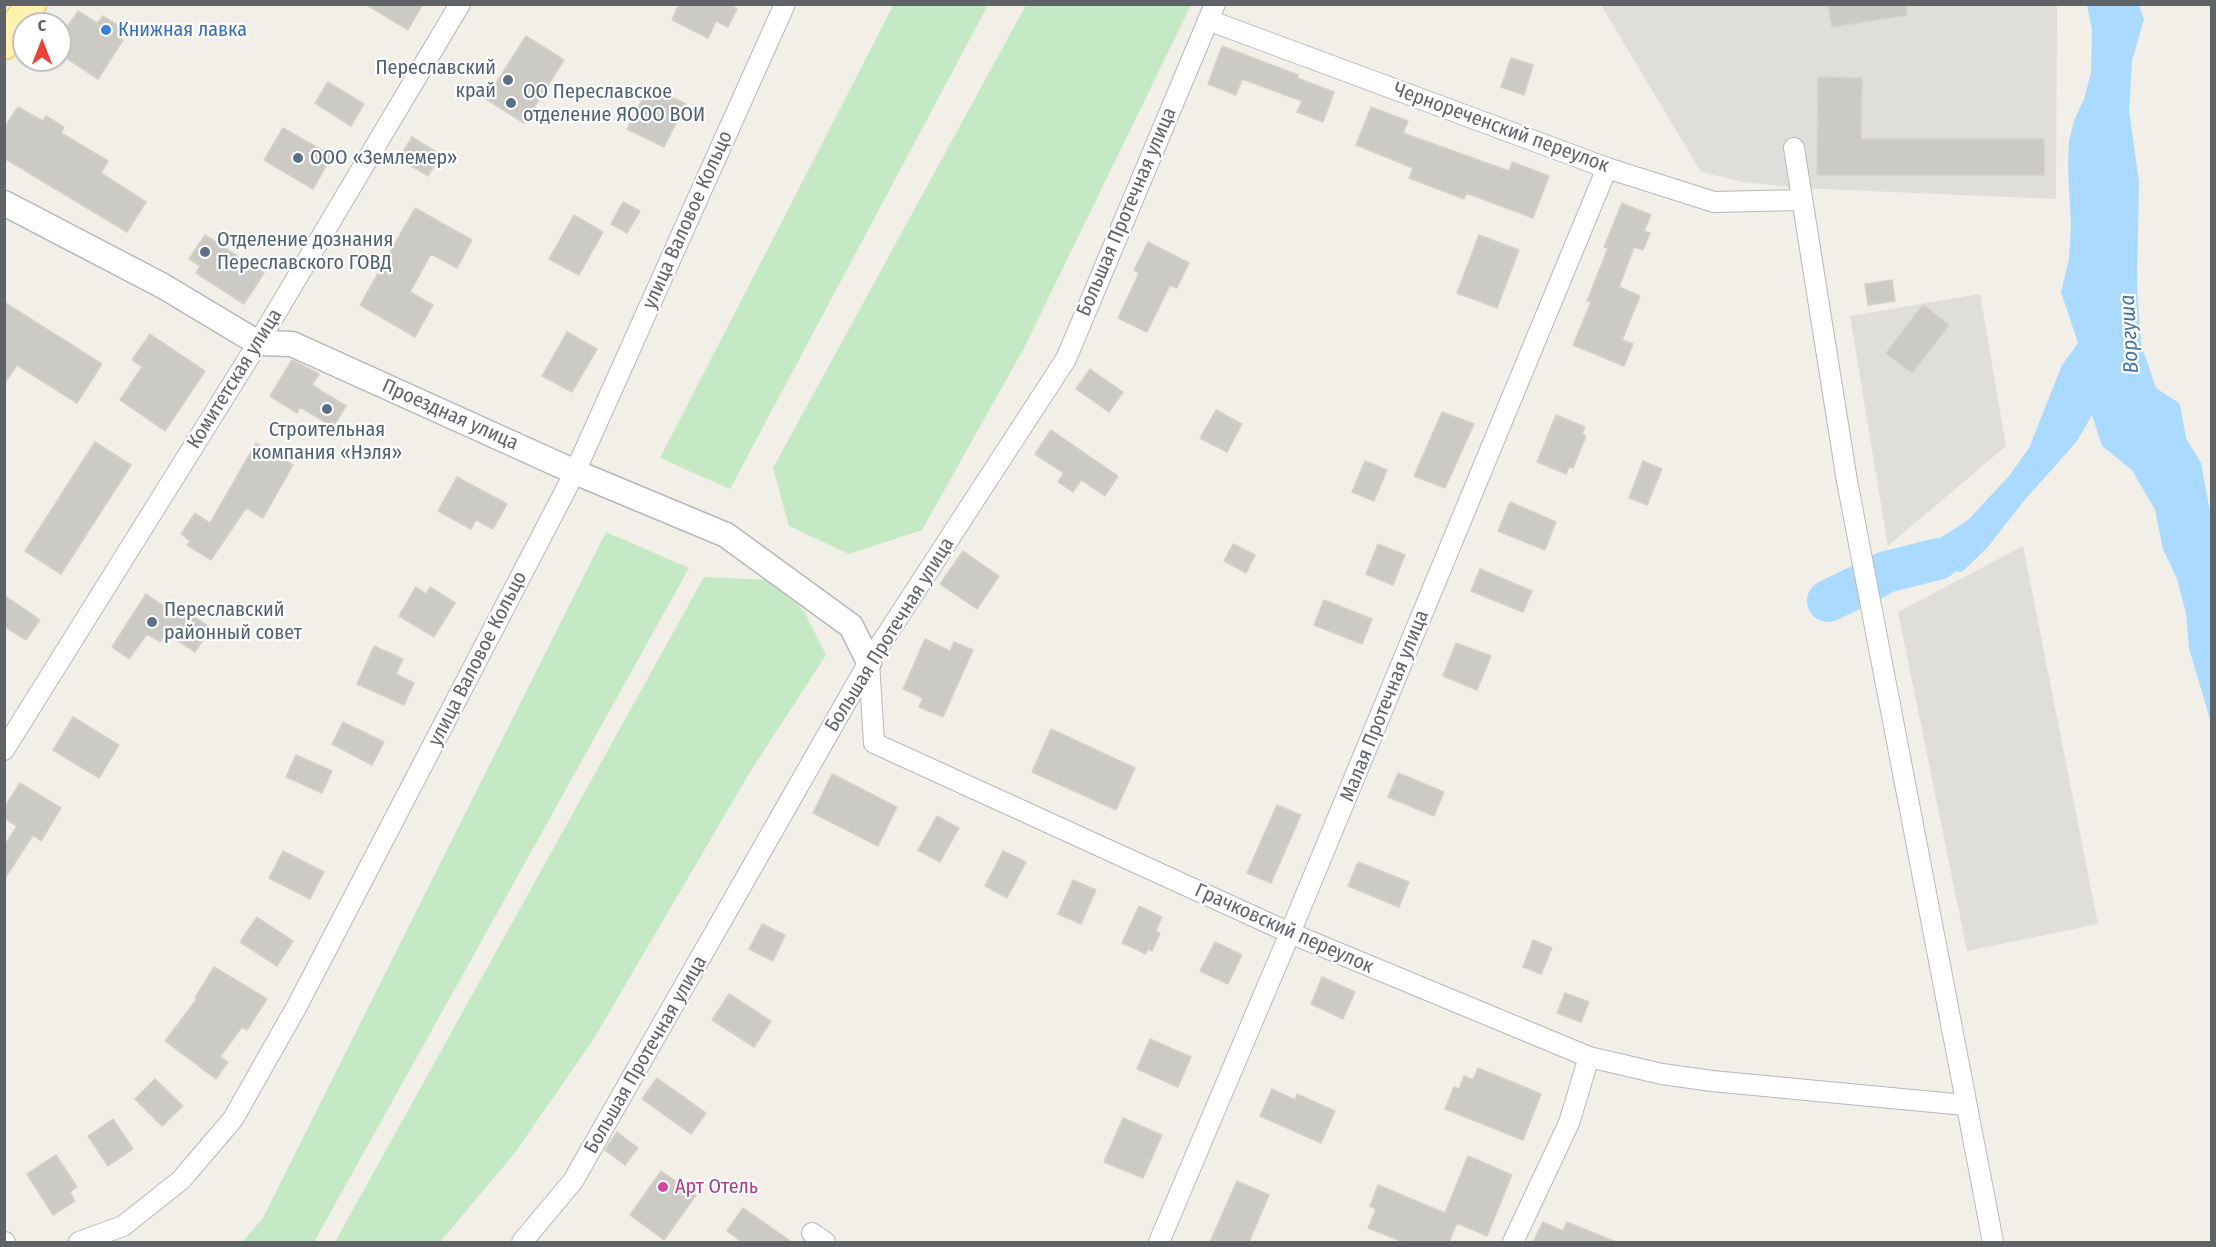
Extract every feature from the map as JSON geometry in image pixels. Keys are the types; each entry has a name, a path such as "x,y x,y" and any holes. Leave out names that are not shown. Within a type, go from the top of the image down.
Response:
{"main road":[{"path":"4,44 31,4"}],"street":[{"name":"Комитетская улица","path":"4,750 258,343 460,4"},
{"name":"улица Валовое Кольцо","path":"79,1242 123,1226 181,1180 233,1119 297,1006 575,472 785,4"},
{"name":"Чернореченский переулок","path":"1212,12 1607,168 1714,202 1802,200"},
{"name":"Большая Протечная улица","path":"522,1242 573,1181 869,662 1066,359 1212,12"},
{"path":"1794,148 1846,481 1993,1242"},
{"name":"Малая Протечная улица","path":"1159,1242 1290,933 1607,168"},
{"name":"Проездная улица","path":"4,203 163,286 258,343 292,344 575,472 726,535 850,626 869,662"},
{"name":"Грачковский переулок","path":"869,662 874,743 1290,933 1589,1057 1662,1074 1712,1081 1965,1105"},
{"path":"1513,1242 1569,1123 1589,1057"}],"shaded area":[{"path":"1601,5 2057,5 2056,199 1799,188 1742,182 1701,172"},
{"path":"1980,294 2006,446 1888,546 1850,316"},
{"path":"2023,546 2098,924 1967,951 1898,612"}],"green space":[{"path":"894,4 988,5 730,489 660,458"},
{"path":"1026,5 1191,5 1024,348 922,530 849,554 789,526 773,468"},
{"path":"606,532 689,568 314,1242 242,1242 263,1218"},
{"path":"704,577 770,580 804,611 826,655 750,772 593,1040 514,1154 440,1242 335,1242"}],"water":[{"name":"Воргуша","path":"2087,5 2139,5 2144,19 2132,61 2129,111 2139,182 2137,286 2141,344 2156,388 2180,404 2186,438 2201,463 2211,517 2211,723 2189,648 2186,613 2177,579 2163,549 2155,510 2132,470 2102,446 2092,415 2077,441 2023,502 1987,548 1962,572 1948,570 1921,584 1902,586 1884,573 1894,558 1934,542 1968,520 2009,476 2029,448 2062,365 2078,343 2061,292 2069,259 2071,226 2069,141 2091,73 2092,30"}],"building":[{"path":"365,4 423,4 408,30"},
{"path":"679,4 727,4 737,9 728,27 716,21 708,38 672,20"},
{"path":"1828,4 1906,4 1907,15 1832,27"},
{"path":"78,11 97,23 103,16 122,28 117,36 123,40 98,79 72,62 72,20"},
{"path":"526,36 564,60 524,123 486,99"},
{"path":"1222,46 1298,75 1297,78 1334,92 1323,122 1297,112 1302,101 1242,79 1236,95 1208,84"},
{"path":"1511,58 1533,65 1524,95 1501,87"},
{"path":"1818,77 1862,78 1861,139 2044,139 2044,175 1817,175"},
{"path":"328,82 364,104 351,126 315,103"},
{"path":"649,86 686,104 664,147 627,129"},
{"path":"18,107 43,121 46,116 64,127 61,133 108,161 101,173 146,202 127,232 4,158 4,128"},
{"path":"1371,107 1408,121 1403,133 1509,171 1512,162 1549,176 1533,218 1466,193 1464,199 1409,178 1413,168 1356,145"},
{"name":"ООО «Землемер»","path":"283,128 332,156 313,189 264,160"},
{"path":"412,137 441,155 428,176 399,158"},
{"path":"623,202 640,211 627,233 611,224"},
{"path":"1622,203 1651,215 1644,231 1650,233 1643,250 1634,247 1619,287 1640,296 1622,340 1633,344 1624,366 1573,345 1591,302 1587,301 1608,248 1604,247"},
{"path":"415,208 472,240 457,268 431,254 410,292 433,305 415,337 360,305"},
{"path":"574,215 603,232 579,275 549,259"},
{"path":"205,235 264,273 244,304 196,273 200,266 189,259"},
{"path":"1479,235 1519,250 1497,308 1457,293"},
{"path":"1148,242 1189,263 1177,288 1170,285 1147,332 1118,318 1139,273 1134,270"},
{"path":"1892,280 1895,301 1868,305 1865,284"},
{"path":"4,302 102,364 77,403 17,365 4,384"},
{"path":"1923,305 1949,325 1912,373 1886,353"},
{"path":"567,332 597,349 572,392 542,376"},
{"path":"150,334 205,371 165,431 120,400 142,367 132,360"},
{"path":"292,360 319,374 312,385 346,406 333,427 300,407 297,413 270,396"},
{"path":"1090,369 1123,392 1109,412 1076,389"},
{"path":"1216,410 1242,424 1227,452 1200,438"},
{"path":"1442,412 1474,424 1445,488 1414,476"},
{"path":"1556,415 1585,427 1582,434 1586,436 1573,468 1569,467 1566,474 1537,462"},
{"path":"1051,430 1118,476 1105,496 1081,480 1073,492 1058,482 1064,473 1035,454"},
{"path":"95,442 131,465 61,574 25,551"},
{"path":"256,443 293,465 263,518 246,508 211,560 187,545 190,541 181,534 195,513 210,523"},
{"path":"1365,461 1387,470 1374,501 1352,492"},
{"path":"1643,461 1662,469 1647,505 1629,498"},
{"path":"457,477 507,504 493,529 476,520 471,529 438,511"},
{"path":"1510,502 1556,522 1545,550 1498,531"},
{"path":"1233,544 1255,555 1246,573 1224,561"},
{"path":"1378,544 1405,555 1393,585 1366,574"},
{"path":"963,551 999,576 977,609 940,584"},
{"path":"1480,569 1532,591 1523,612 1471,591"},
{"path":"416,587 426,594 430,587 455,603 434,637 399,616"},
{"path":"146,594 183,619 188,613 211,628 195,652 166,633 160,642 147,634 129,659 112,647"},
{"path":"4,595 40,620 26,640 4,626"},
{"path":"1324,600 1372,619 1362,644 1314,625"},
{"path":"925,639 950,651 954,642 973,650 943,717 919,707 923,698 903,689"},
{"path":"1456,643 1491,656 1477,690 1443,676"},
{"path":"374,646 403,659 396,674 414,683 404,705 357,684"},
{"path":"73,717 119,745 99,778 53,750"},
{"path":"343,722 384,742 372,765 332,744"},
{"path":"1051,729 1135,768 1116,810 1032,772"},
{"path":"296,755 332,771 322,793 286,777"},
{"path":"1398,773 1444,792 1434,816 1388,797"},
{"path":"832,774 897,807 878,846 813,813"},
{"path":"20,783 61,808 41,841 33,835 4,880 4,846 17,826 4,818 4,808"},
{"path":"1277,805 1301,815 1271,883 1247,873"},
{"path":"937,816 959,828 940,862 918,850"},
{"path":"283,851 324,872 310,899 269,878"},
{"path":"1003,851 1026,862 1007,898 985,886"},
{"path":"1358,862 1409,882 1399,907 1348,886"},
{"path":"1073,880 1096,890 1081,924 1058,914"},
{"path":"1139,906 1162,917 1156,931 1160,933 1152,951 1148,949 1146,954 1122,943"},
{"path":"257,917 293,941 277,966 240,942"},
{"path":"762,924 785,935 773,961 749,949"},
{"path":"1533,940 1552,948 1541,974 1523,967"},
{"path":"1215,942 1242,955 1228,984 1200,971"},
{"path":"214,967 267,999 247,1030 242,1027 220,1057 228,1062 216,1079 165,1041 197,999 195,998"},
{"path":"1322,977 1355,992 1343,1019 1311,1004"},
{"path":"1565,993 1589,1002 1581,1022 1557,1013"},
{"path":"729,994 771,1021 754,1047 712,1020"},
{"path":"1150,1039 1191,1057 1178,1087 1137,1069"},
{"path":"1478,1068 1541,1094 1523,1140 1445,1109 1454,1087 1459,1089 1464,1076 1473,1080"},
{"path":"657,1078 706,1113 691,1134 642,1099"},
{"path":"155,1079 183,1106 162,1126 135,1099"},
{"path":"1272,1089 1295,1100 1297,1094 1335,1111 1321,1143 1260,1116"},
{"path":"1123,1118 1162,1135 1143,1178 1104,1162"},
{"path":"113,1119 133,1149 108,1166 88,1136"},
{"path":"617,1132 638,1148 625,1165 605,1150"},
{"path":"56,1155 77,1187 70,1192 75,1201 53,1215 27,1174"},
{"path":"1468,1156 1512,1175 1487,1236 1457,1223 1449,1242 1403,1242 1368,1228 1376,1209 1370,1206 1378,1185 1445,1213"},
{"path":"661,1171 696,1195 664,1240 630,1215"},
{"path":"1237,1181 1269,1195 1249,1242 1210,1242"},
{"path":"743,1208 792,1242 742,1242 727,1231"},
{"path":"1543,1222 1563,1231 1567,1222 1616,1242 1533,1242"}],"waterway":[{"path":"1871,580 1886,572 1938,559"},
{"path":"1828,601 1861,585"}],"place":[{"name":"Книжная лавка","path":"106,30"},
{"name":"Переславский край","path":"508,80"},
{"name":"ОО Переславское отделение ЯООО ВОИ","path":"511,103"},
{"name":"ООО «Землемер»","path":"298,158"},
{"name":"Отделение дознания Переславского ГОВД","path":"205,252"},
{"name":"Строительная компания «Нэля»","path":"327,409"},
{"name":"Переславский районный совет","path":"152,622"},
{"name":"Арт Отель","path":"663,1187"}]}
